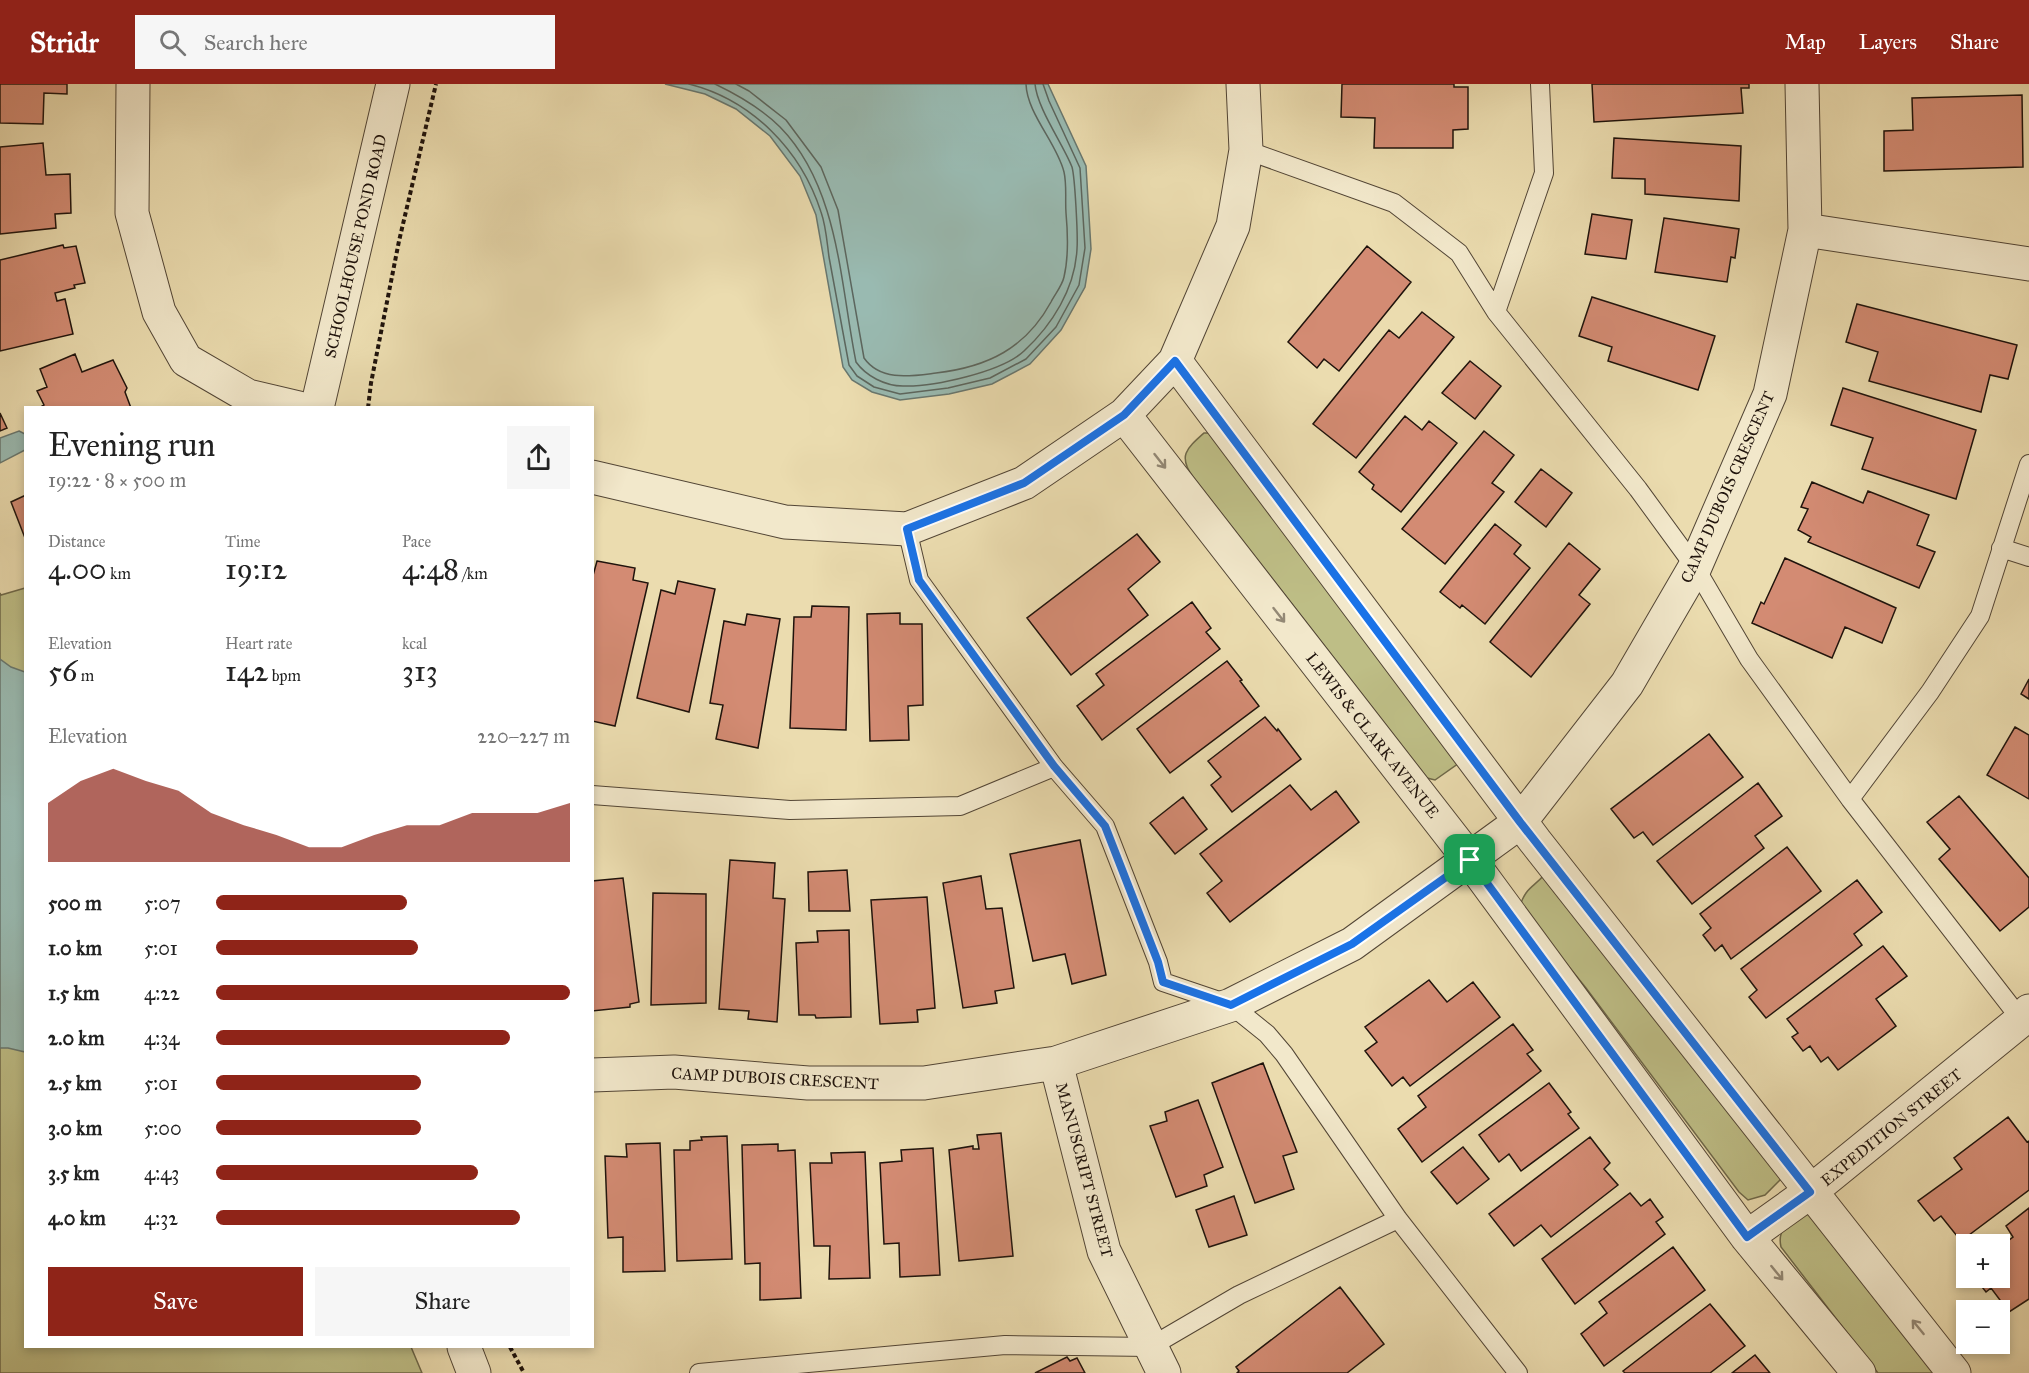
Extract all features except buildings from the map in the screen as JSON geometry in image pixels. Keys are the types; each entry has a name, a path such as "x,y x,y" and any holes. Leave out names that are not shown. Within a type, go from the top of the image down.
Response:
{"street":[{"path":"134,84 132,213 159,312 186,360 248,396 290,406"},
{"name":"SCHOOLHOUSE POND ROAD","path":"317,406 393,84"},
{"path":"594,477 785,522 907,529 1024,483 1124,415 1175,361 1233,226 1246,150 1243,84"},
{"name":"CAMP DUBOIS CRESCENT","path":"594,1075 674,1072 808,1083 924,1083 1056,1063 1231,1005 1352,944 1520,822 1627,684 1695,567 1770,394 1804,230 1802,84"},
{"path":"1804,230 2029,264"},
{"path":"1175,361 1520,822 1954,1373"},
{"name":"LEWIS & CLARK AVENUE","path":"1124,415 1470,860 1747,1237 1859,1373"},
{"name":"EXPEDITION STREET","path":"1747,1237 1810,1192 2026,1020"},
{"name":"MANUSCRIPT STREET","path":"1056,1063 1104,1251 1157,1360"},
{"path":"464,1348 474,1373"}],"lane":[{"path":"1496,312 1544,173 1540,84"},
{"path":"1246,150 1394,203 1459,253 1496,312 1638,489 1695,567 1749,659 1850,799 2026,1020"},
{"path":"1850,799 1930,692 1980,616 2029,464"},
{"path":"907,529 919,580 1054,766 1105,826 1158,962 1163,982 1231,1005 1267,1034 1284,1054 1398,1218 1518,1373"},
{"path":"2001,548 2029,557"},
{"path":"594,795 790,810 960,806 1054,766"},
{"path":"699,1373 1005,1345 1157,1360 1239,1295 1398,1218"}],"path":[{"path":"368,406 399,241 436,84"},
{"path":"511,1348 524,1373"}],"green space":[{"path":"1204,433 1209,433 1459,763 1435,780 1427,778 1193,477 1186,464 1186,453"},
{"path":"24,588 24,1348 411,1348 422,1373 0,1373 0,593 1,595"},
{"path":"1544,875 1782,1178 1765,1195 1748,1200 1739,1192 1586,988 1520,906 1527,891"},
{"path":"1809,1211 1938,1373 1878,1373 1781,1247 1781,1234 1787,1224"}],"water":[{"path":"665,84 1048,84 1086,166 1091,249 1085,287 1061,330 1030,364 992,384 949,394 900,400 872,392 852,380 843,367 816,215 800,176 770,136 736,109 705,94"},
{"path":"19,431 24,434 24,451 0,463 0,438"},
{"path":"0,659 11,667 24,672 24,1052 0,1048"}],"route":[{"path":"1175,361 1520,822 1810,1192 1747,1237 1470,860 1352,944 1231,1005 1163,982 1158,962 1105,826 1054,766 919,580 907,529 1024,483 1124,415 1175,361"}]}
